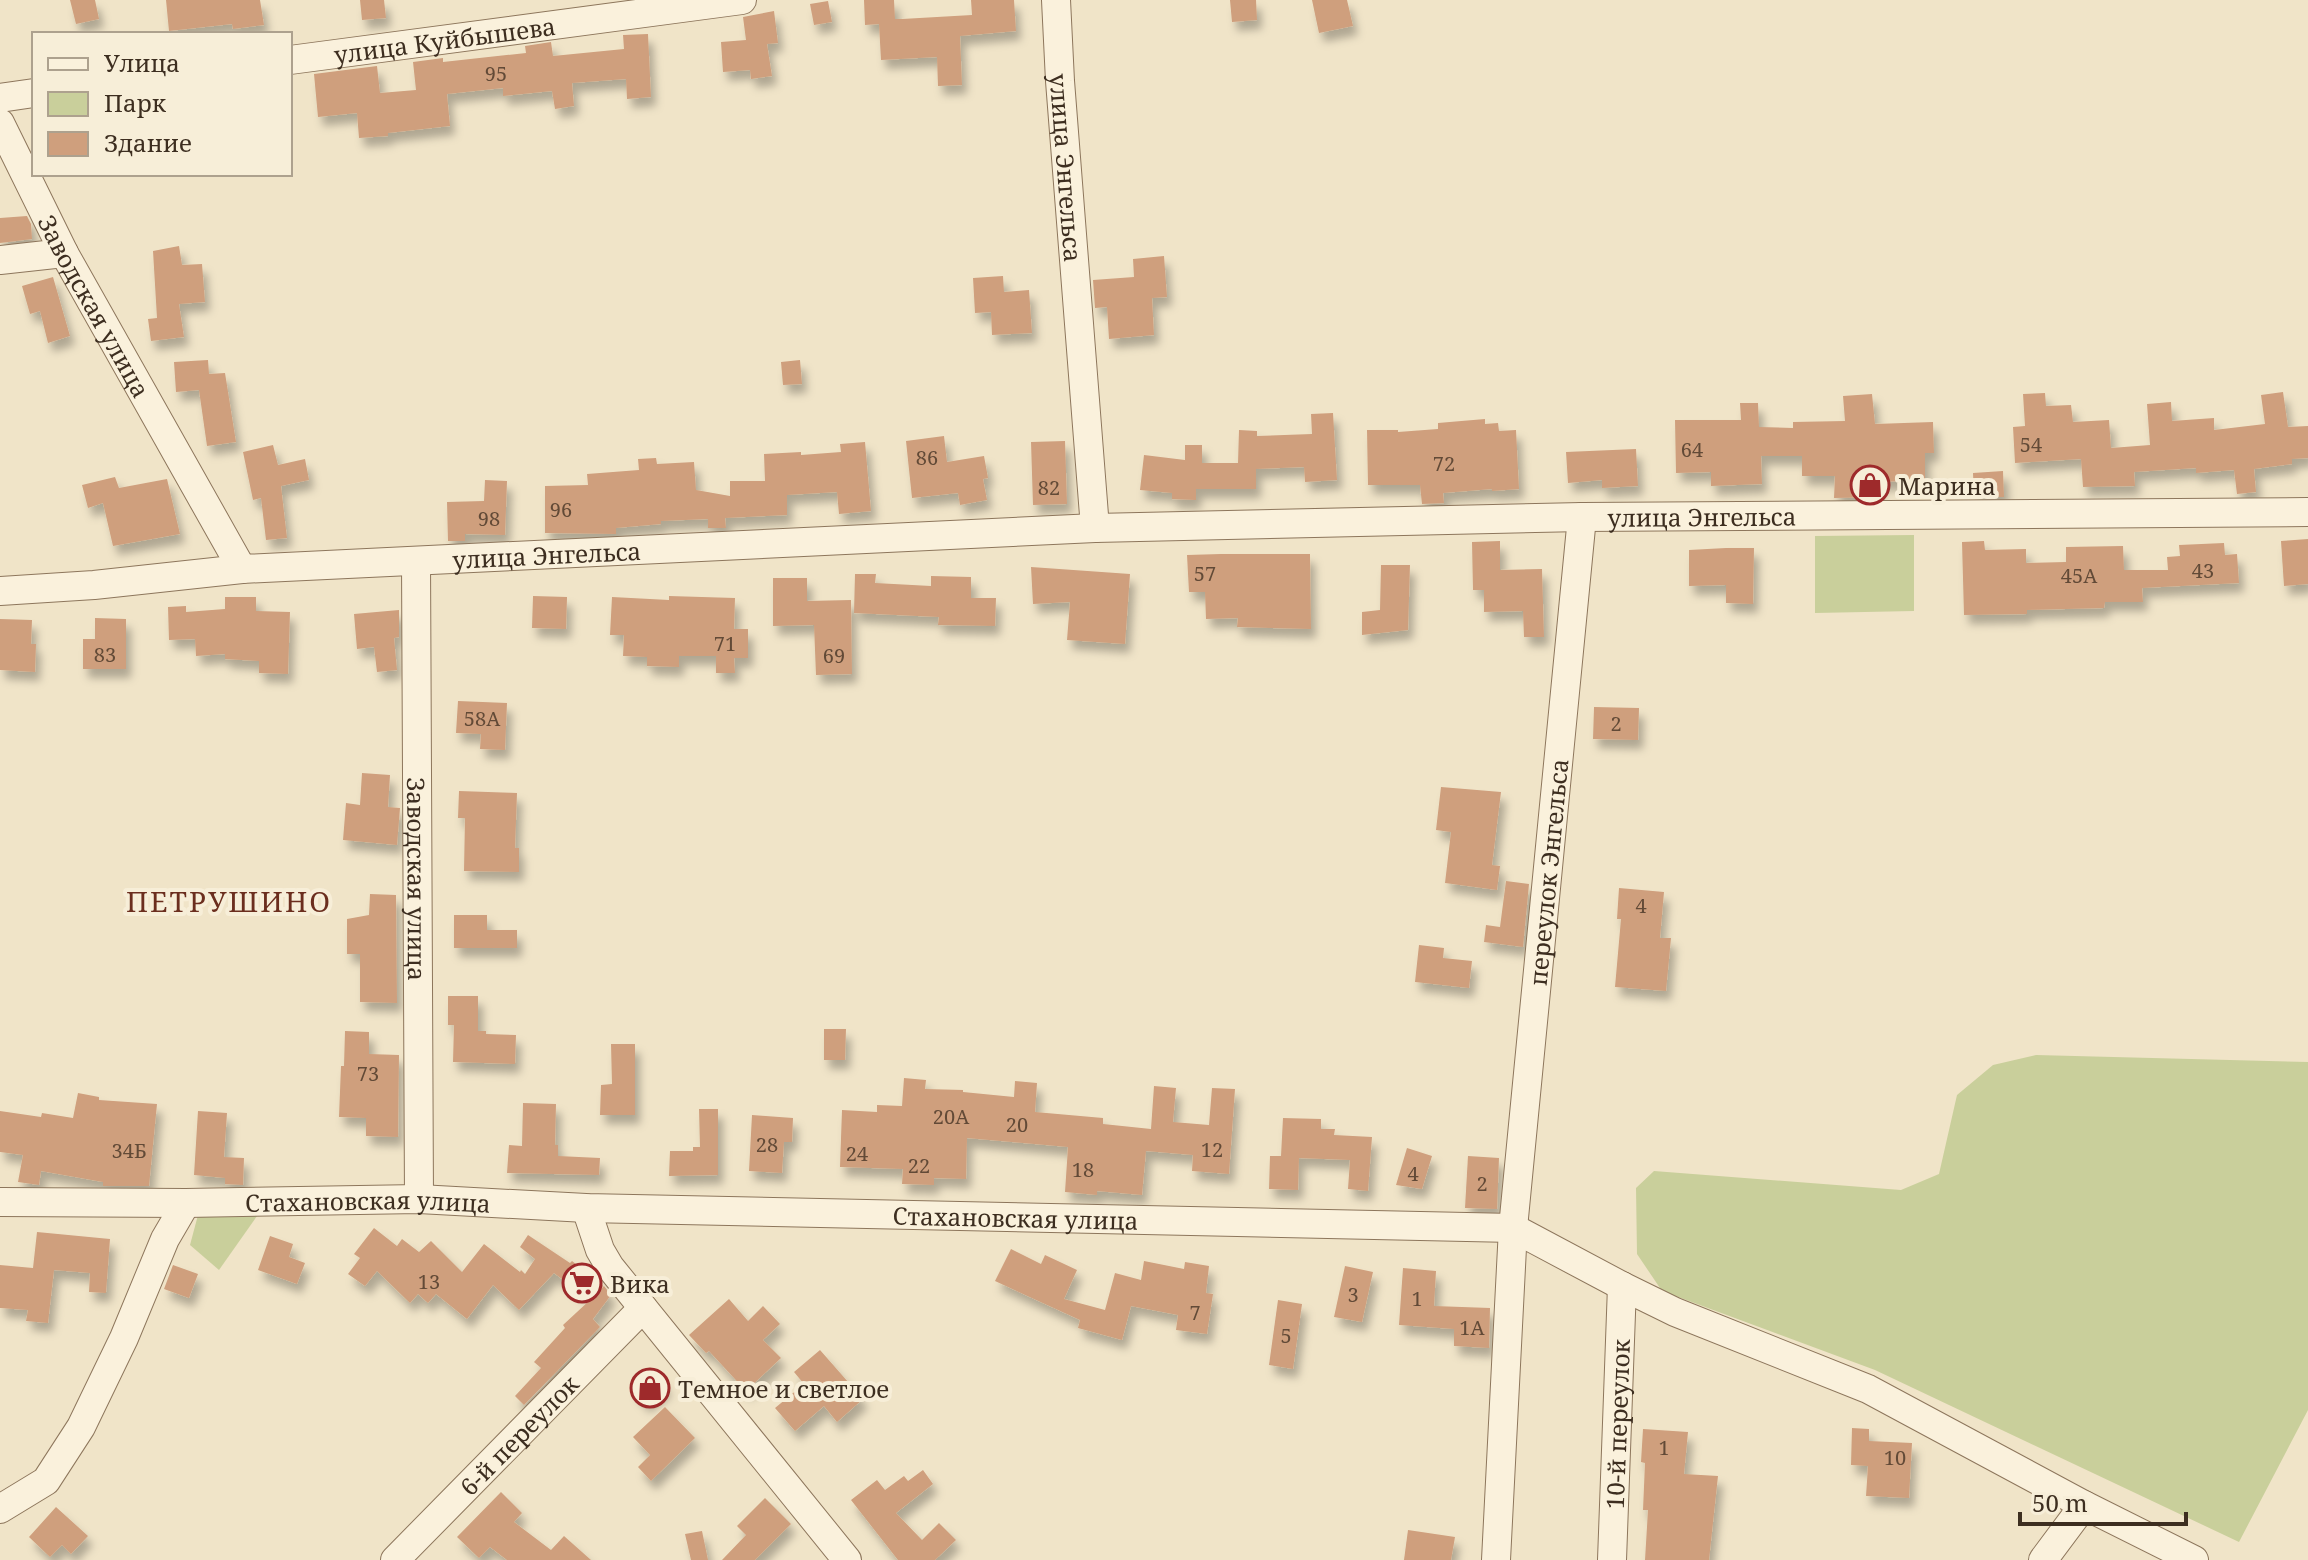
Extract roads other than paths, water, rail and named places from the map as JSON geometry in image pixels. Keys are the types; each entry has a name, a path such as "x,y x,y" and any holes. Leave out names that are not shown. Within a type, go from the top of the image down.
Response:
{"street":[{"name":"улица Куйбышева","path":"292,60 742,0"},
{"name":"улица Энгельса","path":"1056,0 1095,528"},
{"path":"0,98 32,93"},
{"name":"Заводская улица","path":"0,123 64,253 242,569"},
{"path":"0,260 64,253"},
{"name":"улица Энгельса","path":"0,591 94,585 242,569 1095,528 1582,517 2308,512"},
{"name":"переулок Энгельса","path":"1513,1228 1582,517"},
{"name":"Заводская улица","path":"416,561 419,1199"},
{"name":"Стахановская улица","path":"0,1202 419,1199 586,1208 1513,1228"},
{"path":"0,1509 46,1481 81,1427 124,1338 165,1239 186,1203"},
{"path":"586,1208 600,1250 610,1267 847,1560"},
{"path":"1496,1560 1513,1228 1675,1312 1868,1389 2194,1560"},
{"name":"10-й переулок","path":"1612,1560 1622,1286"},
{"name":"6-й переулок","path":"395,1560 643,1308"},
{"path":"2043,1560 2084,1505"}],"place":[{"name":"Марина","path":"1870,485"},
{"name":"Вика","path":"582,1283"},
{"name":"Темное и светлое","path":"650,1388"}],"district":[{"name":"ПЕТРУШИНО","path":"229,901"}]}
